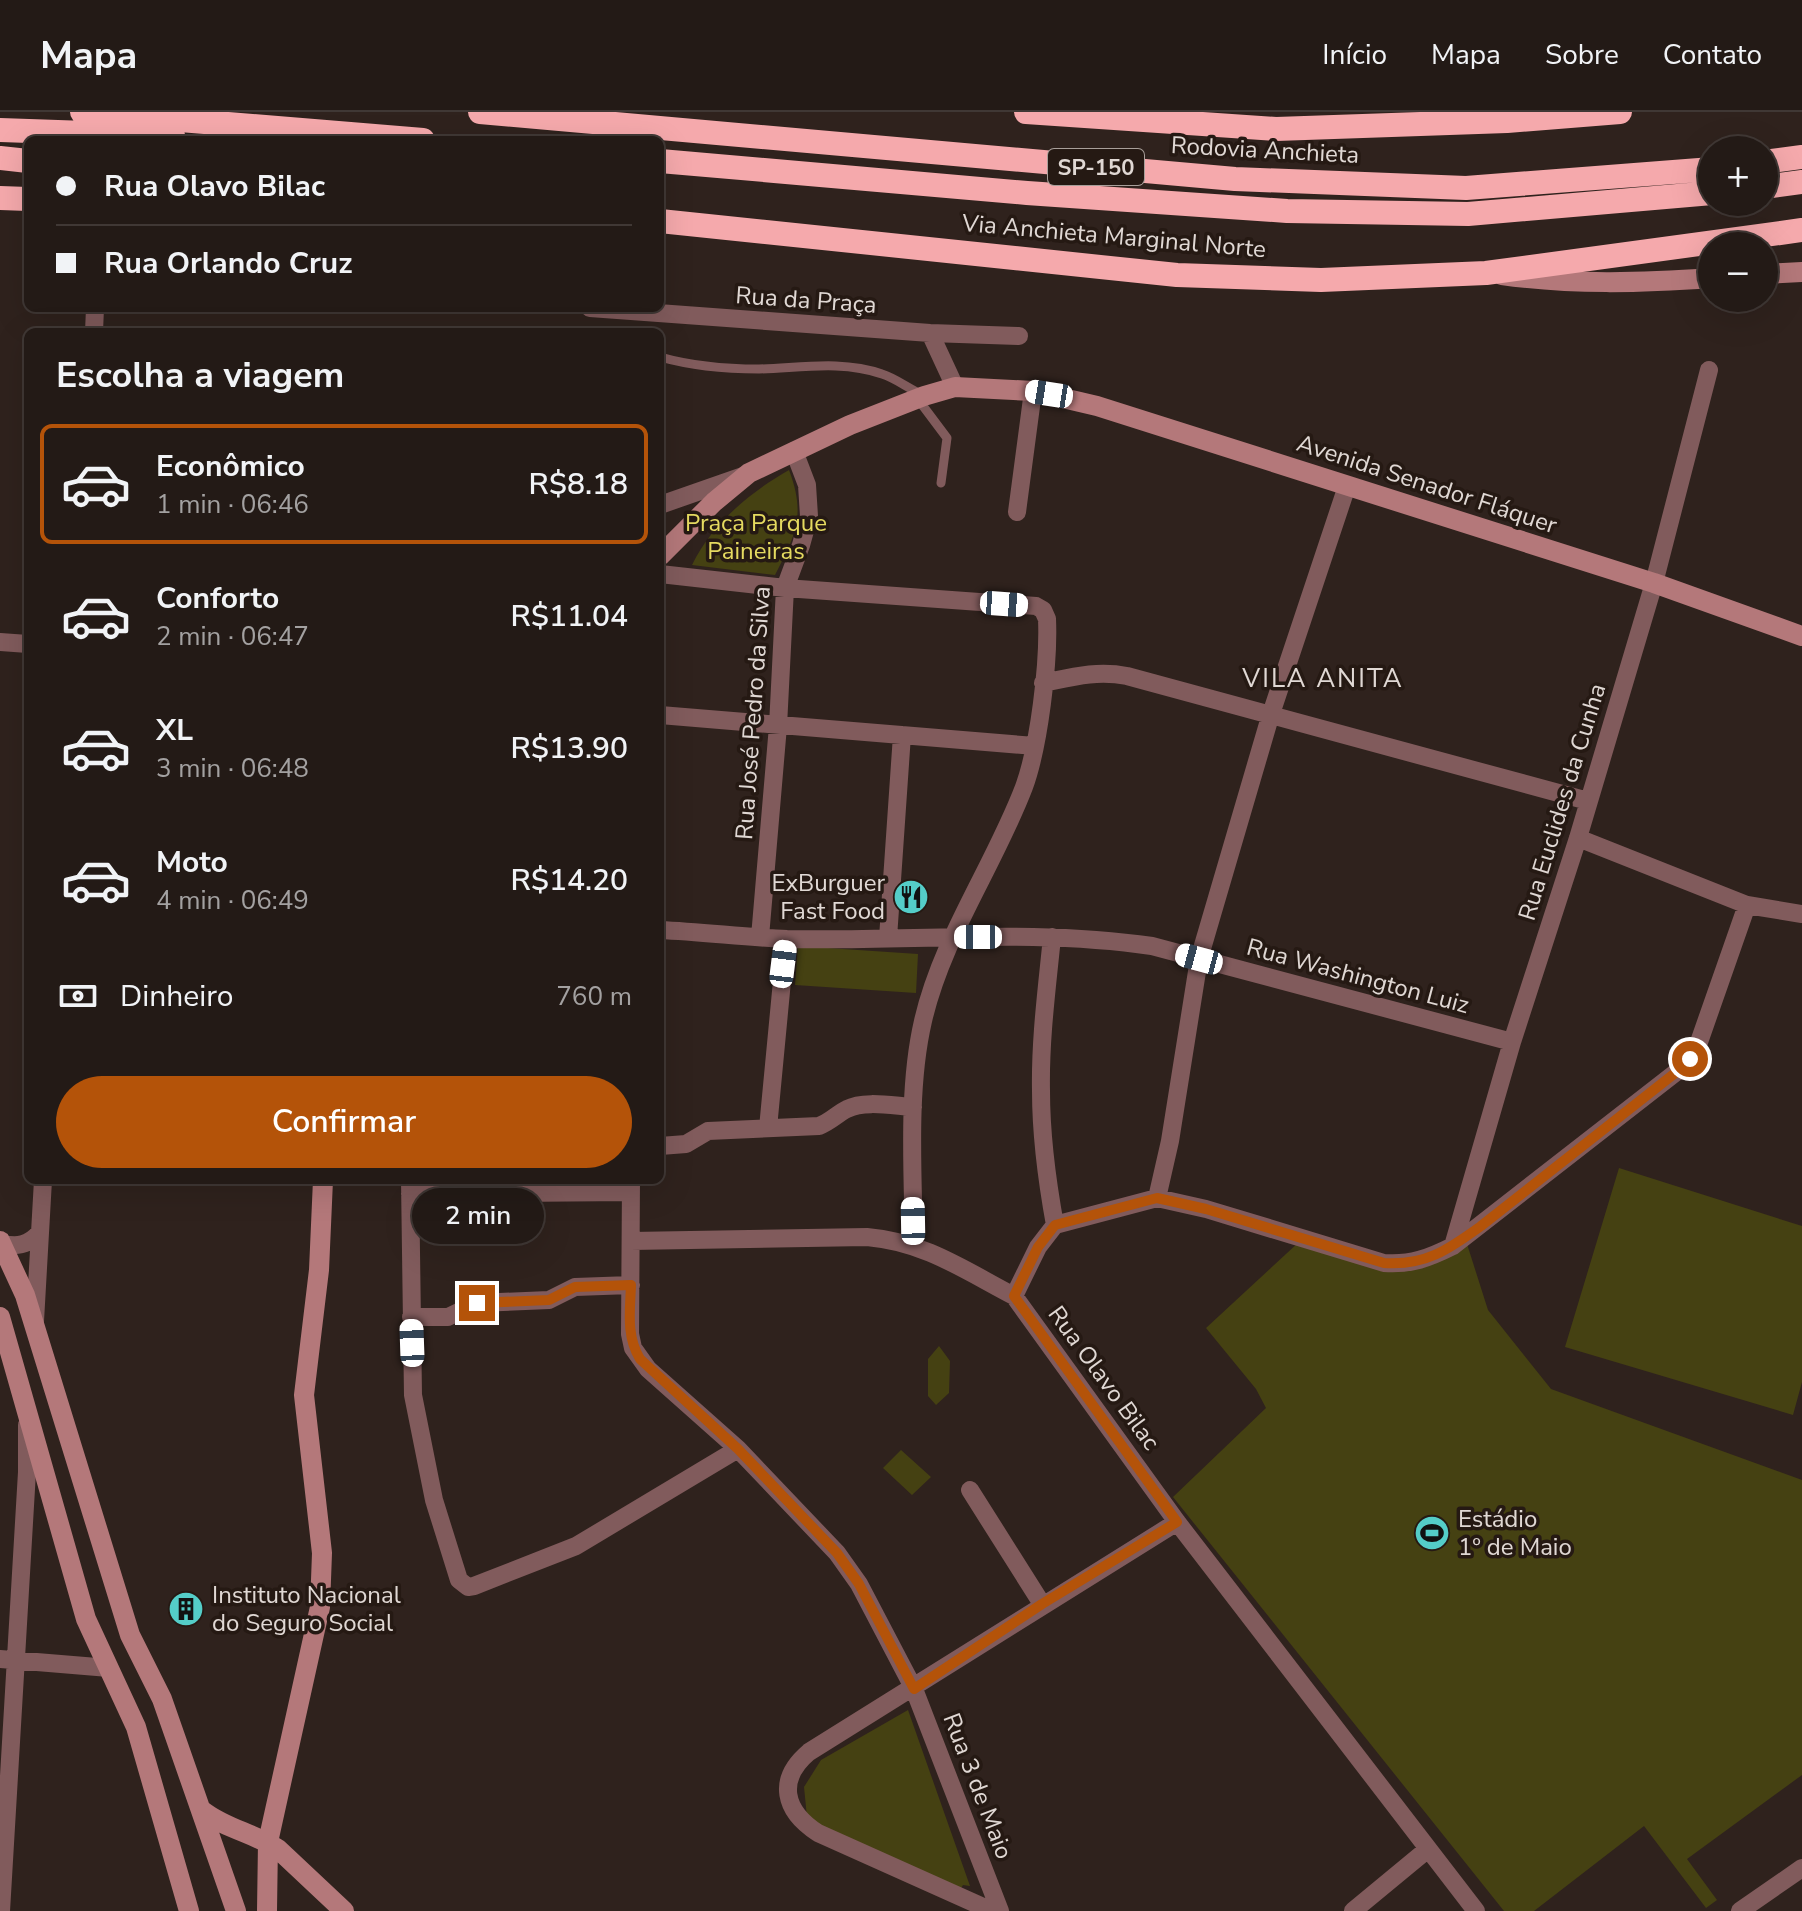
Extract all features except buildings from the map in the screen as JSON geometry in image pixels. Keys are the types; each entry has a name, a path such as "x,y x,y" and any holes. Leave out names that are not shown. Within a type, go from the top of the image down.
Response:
{"highway":[{"path":"82,112 374,136"},
{"name":"Rodovia Anchieta","path":"480,112 1235,179 1466,188 1698,170"},
{"name":"SP-150","path":"1026,112 1271,129 1507,121 1620,112"},
{"path":"1271,129 1314,112"},
{"path":"1479,112 1507,121"},
{"path":"0,130 176,136"},
{"path":"1778,160 1802,157"},
{"path":"0,158 24,161"},
{"name":"SP-150","path":"664,161 1027,193 1287,211 1468,214 1698,194"},
{"path":"1778,185 1802,182"},
{"path":"0,198 24,199"},
{"name":"Via Anchieta Marginal Norte","path":"664,221 1177,275 1321,280 1486,273 1802,230"}],"street":[{"path":"1778,273 1802,272"},
{"path":"1486,273 1576,283 1698,279"},
{"name":"Rua da Praça","path":"644,312 930,333 1019,336"},
{"path":"930,333 955,387"},
{"name":"Rua Euclides da Cunha","path":"1453,1246 1512,1042 1578,838 1654,583 1709,370"},
{"name":"Avenida Senador Fláquer","path":"664,552 714,502 749,473 850,425 920,397 955,387 1033,391 1097,406 1654,583 1802,636"},
{"path":"1017,512 1033,391"},
{"name":"Rua José Pedro da Silva","path":"760,937 778,726 785,588 809,516 807,485 794,451"},
{"path":"664,504 749,473"},
{"path":"1157,1198 1170,1141 1199,959 1270,717 1347,486"},
{"path":"664,574 785,588 1036,606 1043,610 1047,619 1035,746 1024,786 954,937 922,1022 913,1107 914,1245"},
{"path":"0,642 24,644"},
{"path":"1043,683 1109,673 1588,801"},
{"path":"664,715 1035,746"},
{"path":"888,938 902,735"},
{"path":"1578,838 1747,905 1802,914"},
{"path":"1052,937 1041,1090 1044,1159 1055,1225 1157,1198 1206,1209 1384,1263 1405,1264 1426,1260 1453,1246 1690,1059 1698,1045 1747,905"},
{"name":"Rua Washington Luiz","path":"664,930 786,939 1052,937 1137,943 1512,1042"},
{"path":"768,1128 786,939"},
{"path":"664,1146 686,1144 708,1131 819,1126 830,1122 848,1108 857,1106 913,1107"},
{"path":"34,1325 43,1184"},
{"path":"267,1908 268,1842 320,1607 323,1580 318,1507 304,1395 319,1270 323,1184"},
{"path":"631,1186 410,1187 413,1395 434,1500 459,1580 463,1585 474,1586 576,1546 738,1449"},
{"name":"Rua 3 de Maio","path":"631,1186 630,1334 633,1348 640,1359 738,1449 837,1553 859,1584 914,1689 1000,1911"},
{"name":"Rua Olavo Bilac","path":"1055,1225 1038,1247 1014,1296 1177,1522 1476,1911"},
{"path":"0,1242 20,1246 40,1232"},
{"path":"631,1241 867,1237 914,1245 955,1262 1014,1296"},
{"path":"0,1242 21,1284 130,1635 162,1699 236,1911"},
{"path":"411,1317 448,1317 477,1303 549,1300 575,1287 631,1285"},
{"path":"0,1317 86,1619 136,1727 189,1911"},
{"path":"1,1904 8,1659 27,1472 27,1406"},
{"path":"970,1490 1042,1604"},
{"path":"992,1911 802,1823 795,1813 788,1789 798,1762 809,1752 914,1689 1042,1604 1177,1522"},
{"path":"8,1659 109,1668"},
{"path":"203,1811 224,1825 268,1842 294,1862 344,1911"},
{"path":"1353,1911 1428,1849"},
{"path":"1740,1911 1802,1868"}],"lane":[{"path":"664,358 726,368 804,365 883,374 920,397 947,438 941,483"}],"green space":[{"name":"Praça Parque Paineiras","path":"789,470 798,512 793,536 775,575 692,565 710,536 733,510"},
{"path":"798,946 918,954 916,993 795,985"},
{"path":"1619,1168 1802,1226 1802,1382 1793,1415 1565,1347"},
{"name":"Estádio 1º de Maio","path":"1299,1242 1399,1270 1467,1244 1488,1310 1551,1389 1802,1480 1802,1775 1687,1859 1717,1900 1706,1908 1644,1826 1534,1911 1504,1911 1173,1497 1266,1408 1256,1389 1206,1328"},
{"path":"939,1346 950,1361 949,1393 936,1405 928,1396 928,1359"},
{"path":"901,1450 931,1477 912,1495 883,1468"},
{"path":"908,1710 970,1886 963,1885 958,1893 830,1832 807,1817 804,1787 821,1760"}],"place":[{"name":"ExBurguer Fast Food","path":"911,897"},
{"name":"Estádio 1º de Maio","path":"1432,1533"},
{"name":"Instituto Nacional do Seguro Social","path":"186,1609"}],"district":[{"name":"VILA ANITA","path":"1323,678"}],"route":[{"path":"477,1303 549,1300 575,1287 631,1285 630,1334 633,1348 640,1359 738,1449 837,1553 859,1584 914,1689 1042,1604 1177,1522 1014,1296 1038,1247 1055,1225 1157,1198 1206,1209 1384,1263 1405,1264 1426,1260 1481,1226 1690,1059"}]}
